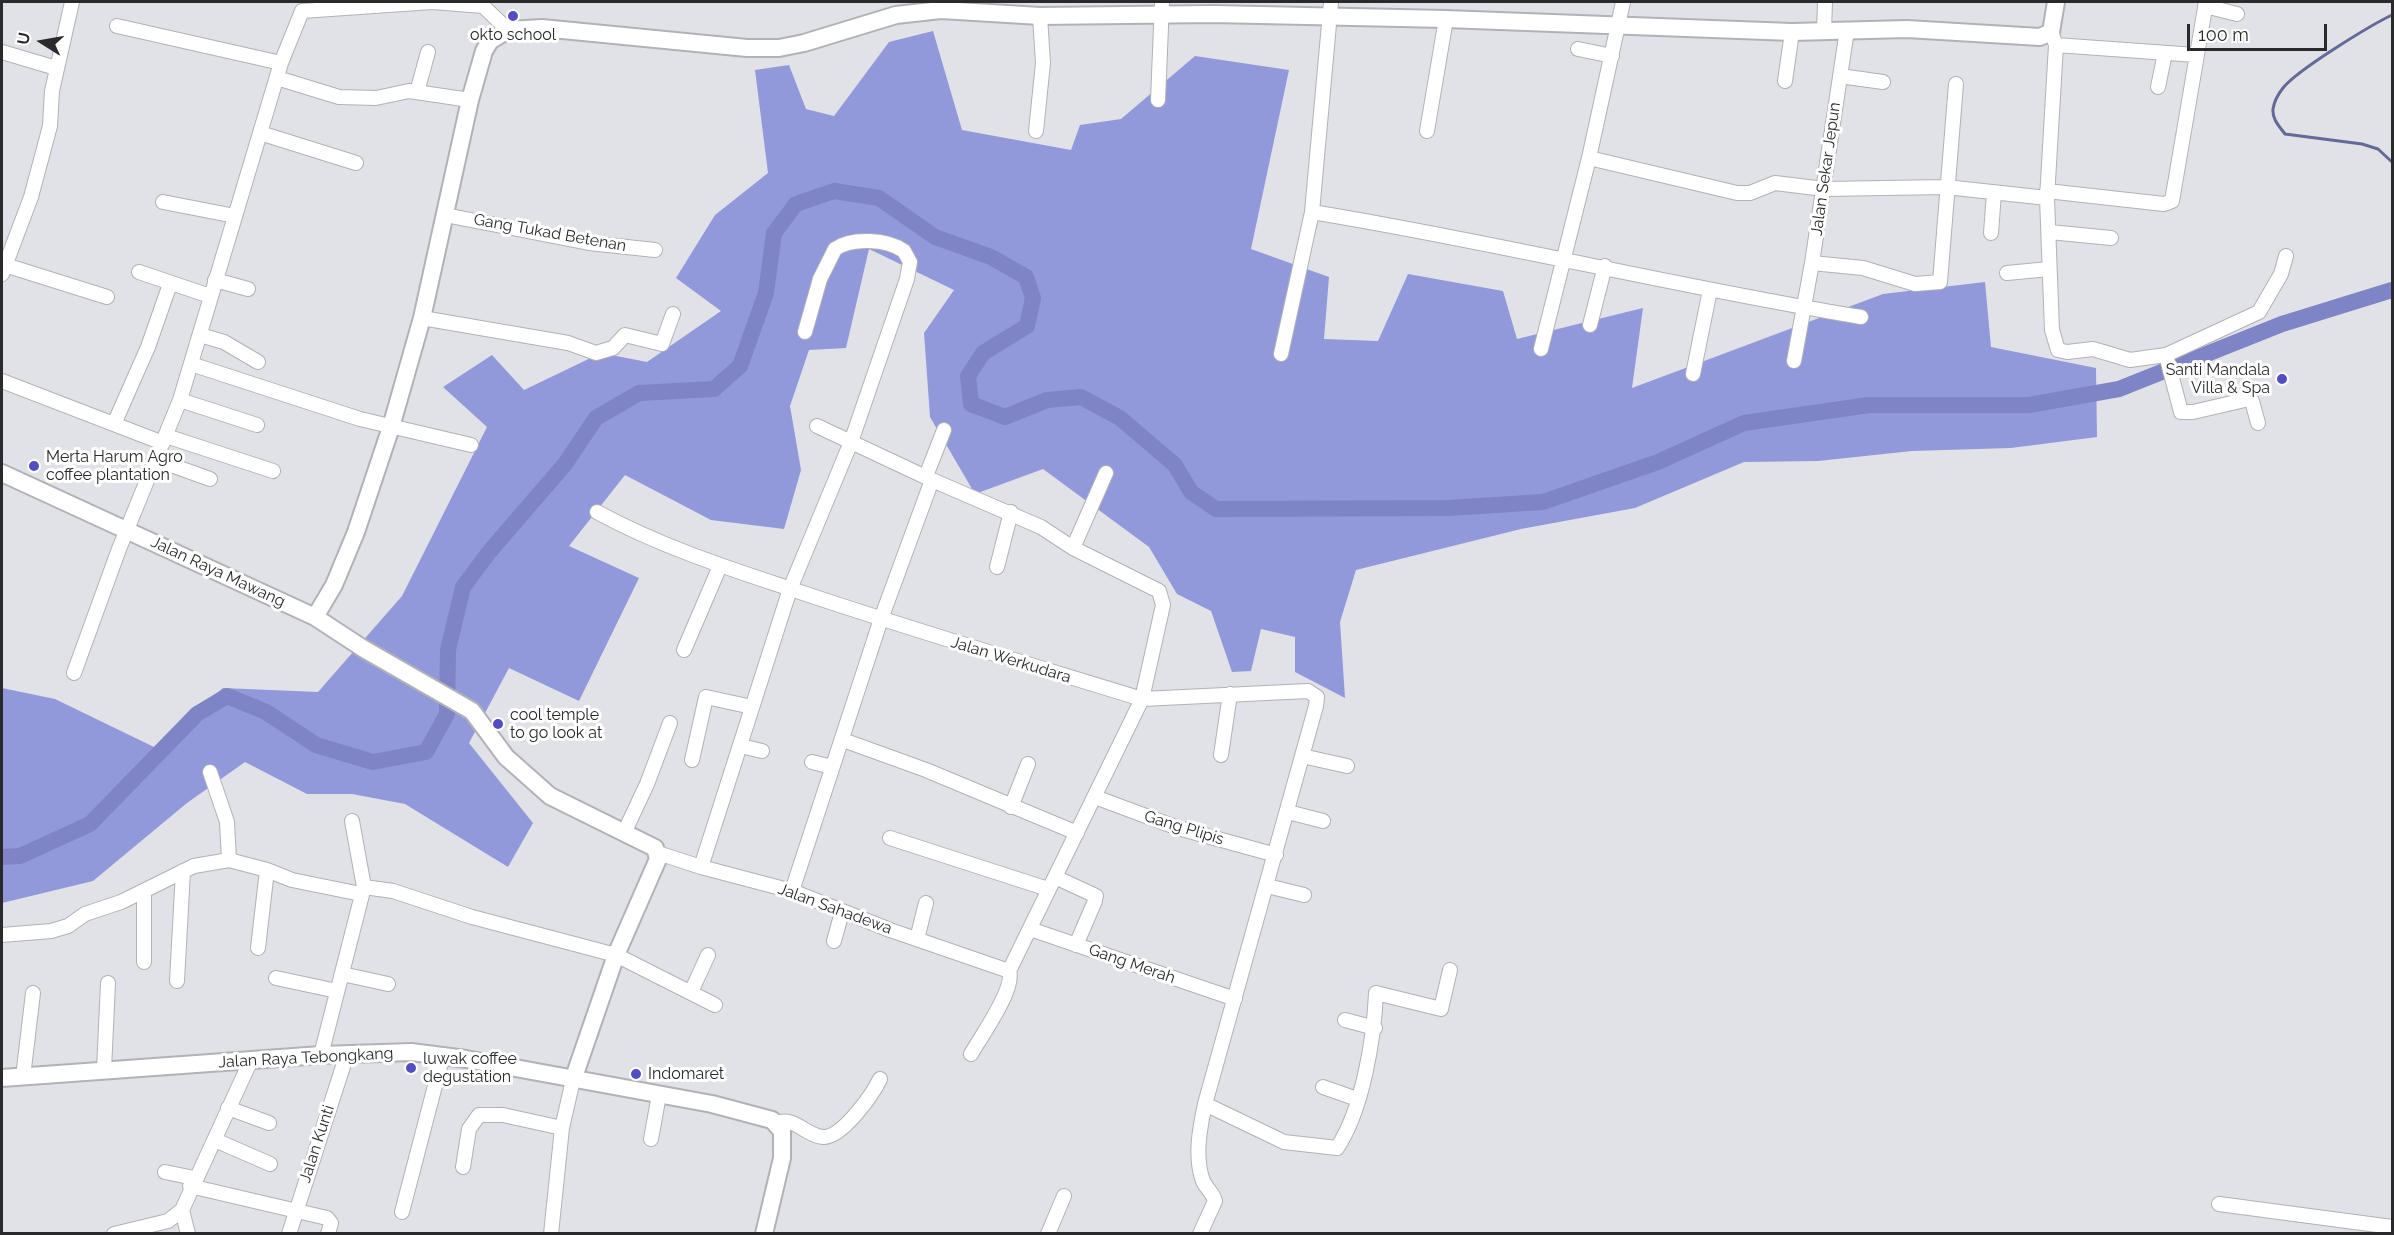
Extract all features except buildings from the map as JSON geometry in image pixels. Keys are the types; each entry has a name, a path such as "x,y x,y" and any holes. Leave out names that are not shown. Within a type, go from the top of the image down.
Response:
{"main road":[{"path":"315,617 334,585 356,532 391,427 422,318 470,100 484,51 502,33 542,28 747,48 779,48 896,15 940,6 1040,16 1161,8 1330,9 1446,19 1792,32 1907,29 2053,38 2056,2"},
{"name":"Jalan Raya Mawang","path":"2,473 315,617 426,685 460,703 481,721 506,757 539,789 567,806 655,848 658,853"},
{"path":"573,1080 616,955 658,853"},
{"name":"Jalan Raya Tebongkang","path":"2,1078 321,1055 411,1052 443,1055 712,1104 776,1123"},
{"path":"764,1233 782,1158 783,1138 776,1123"}],"street":[{"path":"72,2 56,68 48,133 31,197 3,270 107,297"},
{"path":"74,673 127,529 180,400 281,63 303,6 472,2 483,6 493,14 502,33"},
{"path":"1541,349 1589,158 1623,2"},
{"path":"1824,31 1825,2"},
{"path":"1589,158 1737,193 1750,193 1775,183 1824,189 1946,187 1994,193 2047,194 2164,204 2172,201 2205,4 2237,14"},
{"path":"1158,100 1161,8"},
{"path":"1281,354 1312,212 1330,9"},
{"path":"1036,130 1043,63 1040,16"},
{"path":"1427,131 1446,19"},
{"path":"117,26 281,63"},
{"name":"Jalan Sekar Jepun","path":"1794,361 1824,189 1847,30"},
{"path":"1785,81 1792,32"},
{"path":"2196,55 2053,38 2047,194 2052,330 2058,350 2067,352 2093,349 2130,360 2167,357 2259,312 2281,274 2286,255"},
{"path":"1578,49 1612,56"},
{"path":"2,52 56,68"},
{"path":"417,92 428,52"},
{"path":"2158,87 2165,53"},
{"path":"1840,76 1883,82"},
{"path":"277,78 339,97 376,98 390,94 417,92 470,100"},
{"path":"1812,263 1863,268 1915,284 1938,283 1956,84"},
{"path":"260,133 356,163"},
{"path":"1991,233 1994,193"},
{"path":"163,202 235,216"},
{"path":"1312,212 1424,230 1605,266 1710,290 1861,316"},
{"name":"Gang Tukad Betenan","path":"445,215 589,243 655,250"},
{"path":"2050,232 2111,238"},
{"path":"701,867 790,589 851,442 907,279 910,262 904,250 880,243 854,241 836,249 820,279 805,332"},
{"path":"1590,325 1605,266"},
{"path":"2007,273 2049,269"},
{"path":"140,272 210,296"},
{"path":"215,280 248,289"},
{"path":"114,424 148,347 170,284"},
{"path":"1693,374 1710,290"},
{"path":"422,318 568,343 596,353 613,348 625,335 662,344 673,314"},
{"path":"200,335 224,342 258,362"},
{"path":"2167,357 2181,412 2193,412 2249,399 2252,401 2258,423"},
{"path":"191,364 391,427 471,445"},
{"path":"2,381 114,424 273,471"},
{"path":"180,400 257,425"},
{"path":"817,426 1041,527 1073,548 1159,591 1163,605 1142,699 1010,971 1011,979 1008,988 971,1054"},
{"path":"792,891 944,430"},
{"path":"157,460 210,479"},
{"path":"1073,548 1106,473"},
{"name":"Jalan Werkudara","path":"597,512 631,531 720,566 880,619 1142,699"},
{"path":"997,567 1011,512"},
{"path":"684,650 720,566"},
{"path":"1142,699 1308,691 1315,694 1316,706 1288,812 1205,1104 1199,1145 1200,1169 1204,1184 1215,1201 1200,1233"},
{"path":"1221,755 1230,694"},
{"path":"692,760 706,697 752,706"},
{"path":"624,832 647,784 670,723"},
{"path":"843,740 926,770 1077,833"},
{"path":"741,746 762,751"},
{"path":"1302,756 1347,766"},
{"path":"812,762 832,767"},
{"path":"1011,807 1028,764"},
{"path":"210,772 227,822 229,860"},
{"name":"Gang Plipis","path":"1095,796 1178,828 1276,855"},
{"path":"1288,812 1323,821"},
{"path":"321,1055 362,890 352,821"},
{"path":"890,838 1052,883 1095,898 1076,945"},
{"name":"Jalan Sahadewa","path":"658,853 792,891 842,912 1010,971"},
{"path":"2,935 51,931 68,926 85,914 144,892 194,866 229,860 267,870 292,880 362,890 393,891 472,917 616,955 715,1005"},
{"path":"258,948 267,870"},
{"path":"177,981 183,871"},
{"path":"1267,886 1304,895"},
{"path":"144,892 144,962"},
{"path":"917,939 926,903"},
{"path":"834,941 842,912"},
{"name":"Gang Merah","path":"1030,928 1235,999"},
{"path":"691,992 708,956"},
{"path":"1205,1104 1284,1142 1330,1149 1339,1146 1357,1099 1375,1028 1377,992 1439,1009 1442,1007 1450,970"},
{"path":"342,974 388,984"},
{"path":"276,978 337,991"},
{"path":"104,1070 108,983"},
{"path":"23,1077 33,993"},
{"path":"1345,1020 1375,1028"},
{"name":"Jalan Kunti","path":"289,1233 347,1054"},
{"path":"402,1212 443,1055"},
{"path":"114,1233 178,1214 251,1060"},
{"path":"776,1123 787,1121 813,1134 824,1137 832,1135 865,1104 880,1079"},
{"path":"551,1233 562,1128 573,1080"},
{"path":"1323,1087 1357,1099"},
{"path":"651,1139 659,1095"},
{"path":"228,1108 269,1123"},
{"path":"463,1167 470,1129 479,1115 503,1114 562,1128"},
{"path":"215,1140 270,1164"},
{"path":"165,1172 192,1182 330,1220 328,1233"},
{"path":"1048,1233 1064,1196"},
{"path":"2218,1204 2392,1227"},
{"path":"178,1214 188,1233"}],"shaded area":[{"path":"933,31 962,130 1071,150 1080,125 1121,119 1195,56 1289,70 1251,249 1329,277 1324,339 1378,341 1408,274 1503,291 1517,339 1643,308 1632,388 1883,294 1985,282 1991,347 2096,368 2097,437 2011,448 1912,451 1818,461 1744,462 1635,508 1521,529 1356,570 1340,622 1345,698 1295,672 1295,637 1261,629 1251,671 1232,672 1211,611 1177,594 1149,547 1043,469 975,494 930,417 924,333 954,290 869,249 846,348 809,350 790,406 801,470 784,529 711,520 625,475 569,546 639,578 579,701 509,668 469,743 533,823 508,867 405,804 352,794 307,794 245,762 187,803 93,881 2,903 2,688 55,699 154,747 223,688 318,692 402,596 487,427 443,387 492,355 524,390 601,353 647,362 721,311 676,278 715,215 768,173 755,70 789,65 806,109 834,116 889,42"}],"waterway":[{"path":"2392,15 2335,48 2303,70 2278,95 2273,113 2276,122 2285,134 2362,144 2378,149 2392,162"},
{"path":"2,857 20,856 90,824 197,714 227,696 266,712 316,745 373,762 426,752 447,714 448,650 463,587 490,551 565,464 596,418 639,393 714,389 740,366 766,293 774,233 796,204 834,191 879,198 935,237 991,257 1026,277 1033,298 1027,326 983,353 968,376 971,404 1005,417 1047,400 1081,397 1120,418 1175,465 1191,492 1216,509 1448,508 1543,502 1658,462 1744,423 1869,405 2029,405 2119,389 2282,324 2392,290"}],"place":[{"name":"okto school","path":"513,16"},
{"name":"Santi Mandala Villa & Spa","path":"2282,379"},
{"name":"Merta Harum Agro coffee plantation","path":"34,466"},
{"name":"cool temple to go look at","path":"498,724"},
{"name":"luwak coffee degustation","path":"411,1068"},
{"name":"Indomaret","path":"636,1074"}]}
